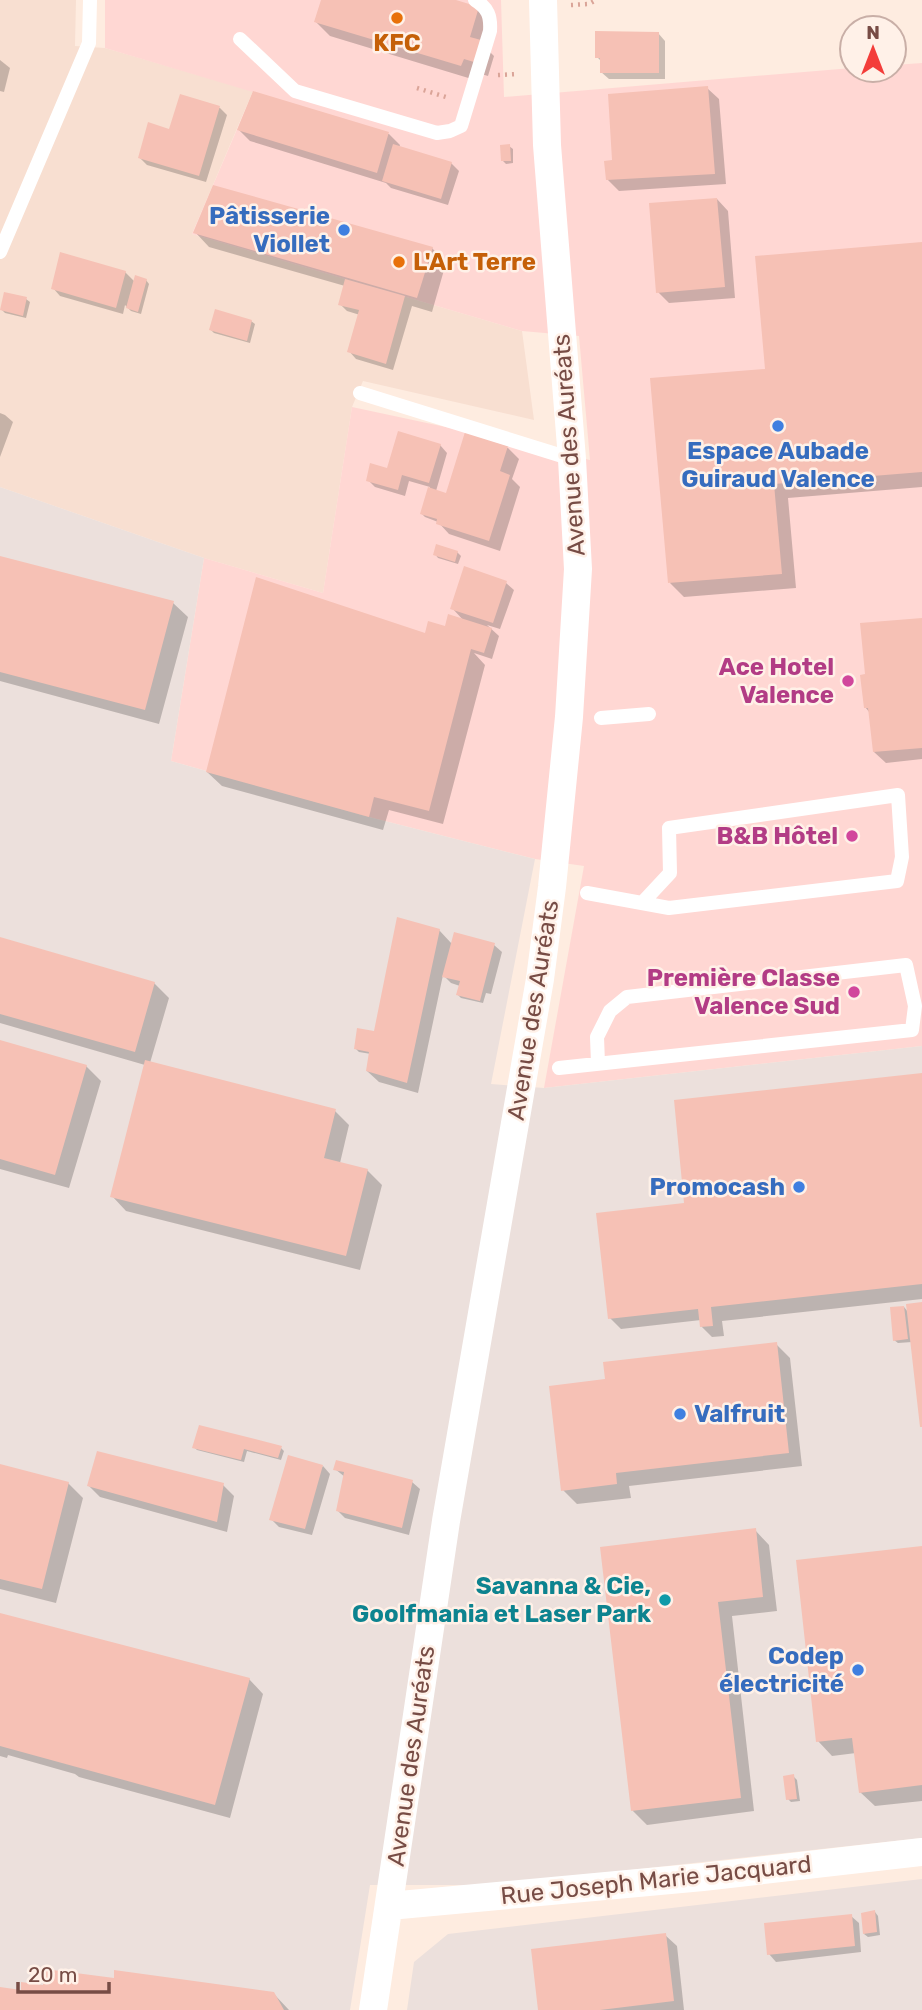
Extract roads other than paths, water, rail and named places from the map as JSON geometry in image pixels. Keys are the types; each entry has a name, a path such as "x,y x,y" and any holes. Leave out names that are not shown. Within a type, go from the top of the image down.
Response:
{"street":[{"name":"Avenue des Auréats","path":"373,2010 446,1521 523,1082 552,887 575,641 578,569 547,145 542,0"},
{"name":"Rue Joseph Marie Jacquard","path":"389,1906 703,1877 922,1852"}],"lane":[{"path":"0,252 89,43 90,0"},
{"path":"240,39 295,91 437,133 450,131 461,126 490,31 491,20 487,9 475,0"},
{"path":"360,393 572,459"},
{"path":"601,718 649,714"},
{"path":"587,893 669,908 897,881 902,857 898,794 668,828 670,873 643,902"},
{"path":"559,1068 912,1030 915,1006 906,965 627,997 610,1011 597,1037 598,1063"}],"place":[{"name":"KFC","path":"397,18"},
{"name":"Pâtisserie Viollet","path":"344,230"},
{"name":"L'Art Terre","path":"399,262"},
{"name":"Espace Aubade Guiraud Valence","path":"778,426"},
{"name":"Ace Hotel Valence","path":"848,681"},
{"name":"B&B Hôtel","path":"852,836"},
{"name":"Première Classe Valence Sud","path":"854,992"},
{"name":"Promocash","path":"799,1187"},
{"name":"Valfruit","path":"680,1414"},
{"name":"Savanna & Cie, Goolfmania et Laser Park","path":"665,1600"},
{"name":"Codep électricité","path":"858,1670"}]}
